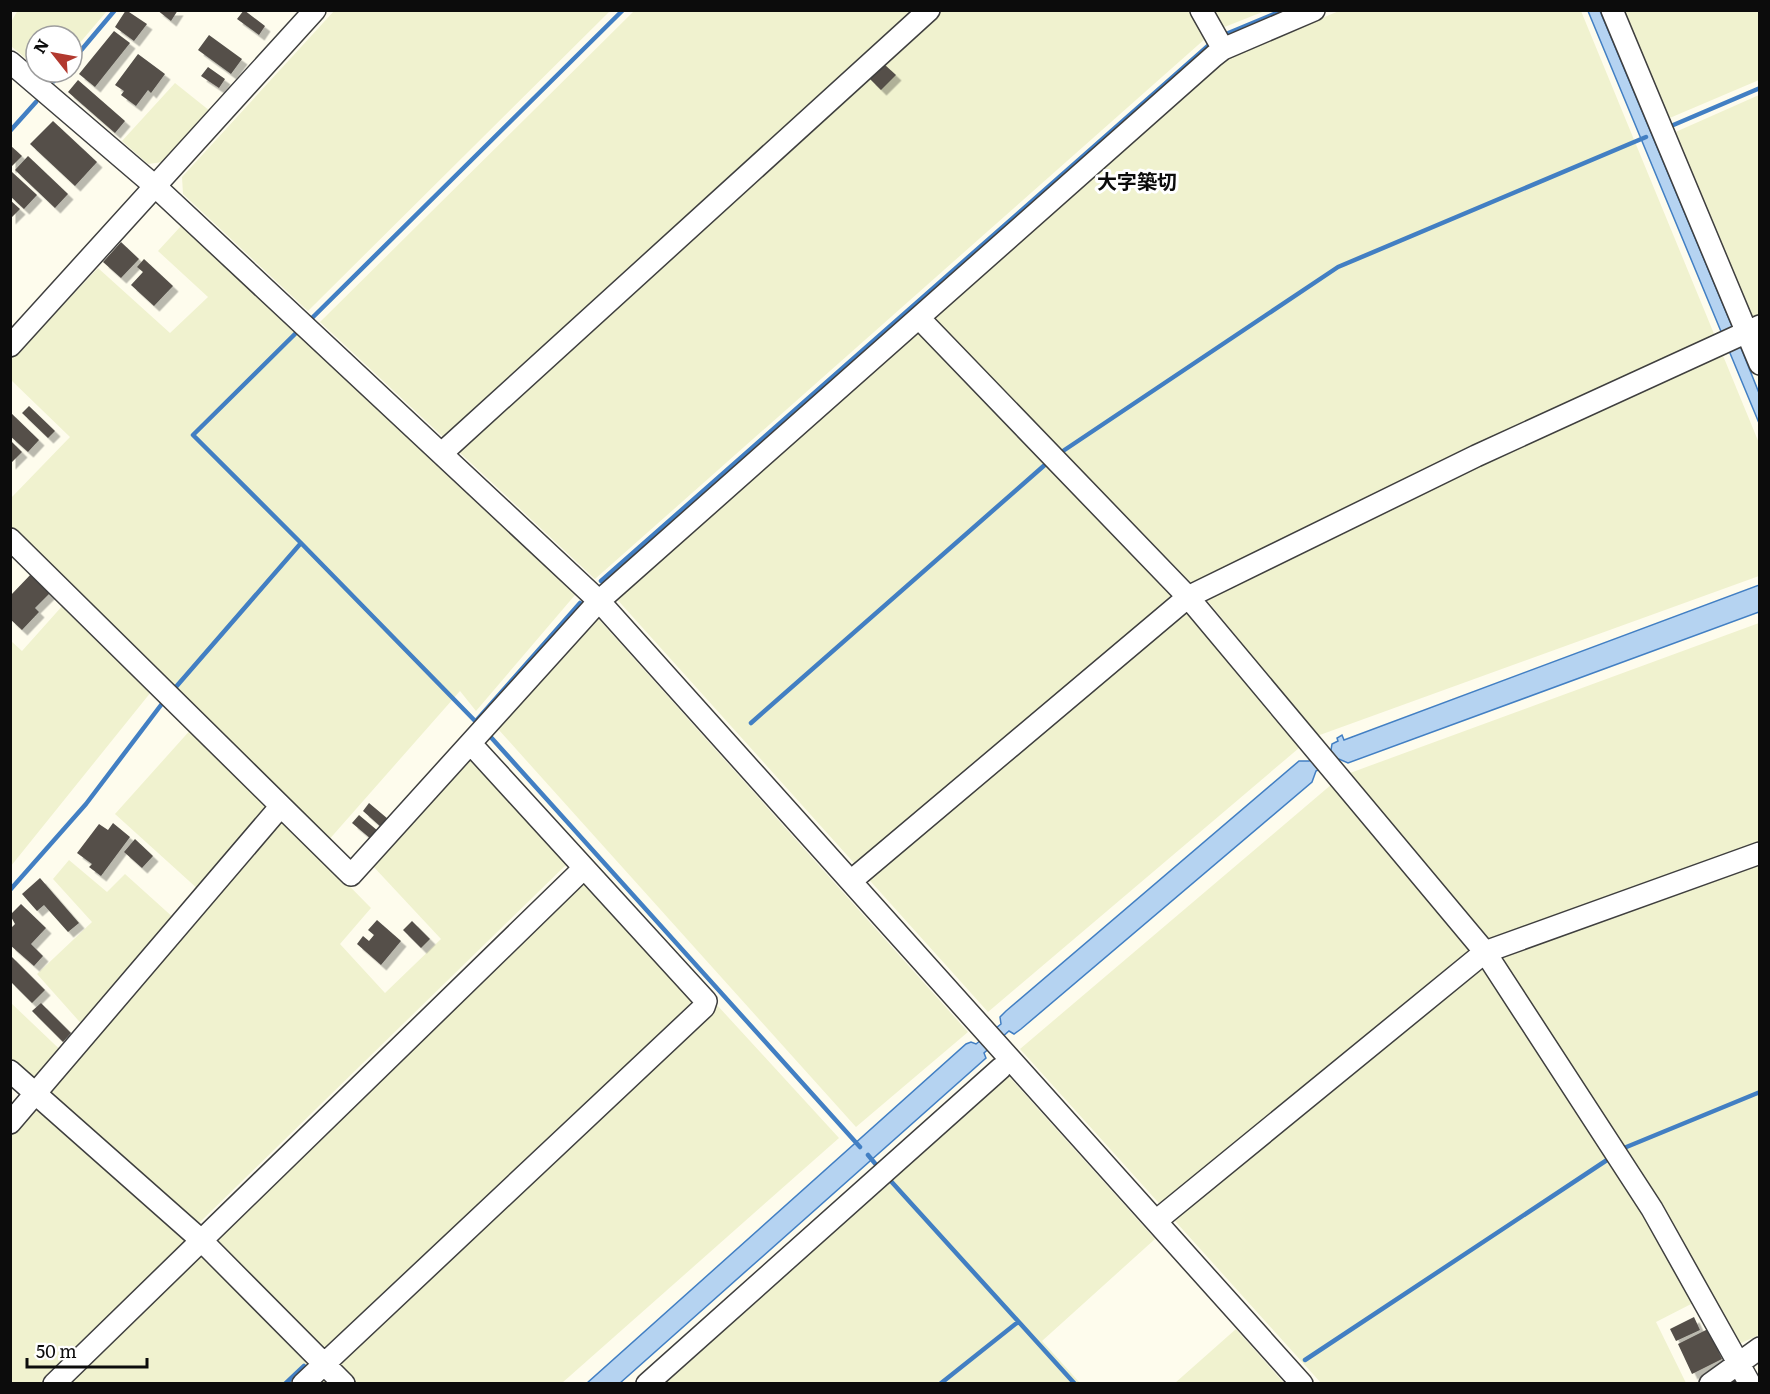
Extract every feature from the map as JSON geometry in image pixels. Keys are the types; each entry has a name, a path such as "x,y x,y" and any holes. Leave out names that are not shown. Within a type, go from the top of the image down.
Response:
{"street":[{"path":"10,346 315,10"},
{"path":"442,453 929,10"},
{"path":"1201,10 1223,49"},
{"path":"10,539 351,875 599,601 1223,49 1314,10"},
{"path":"1612,10 1741,333 1760,364"},
{"path":"10,62 156,187 599,601 982,1026 1002,1059 1156,1221 1302,1383"},
{"path":"919,318 1188,597 1485,952 1652,1209 1740,1361 1750,1383"},
{"path":"850,881 1188,597 1476,456 1741,333"},
{"path":"303,1383 704,1007 706,1001 583,868 480,734"},
{"path":"10,1123 280,807"},
{"path":"1156,1221 1485,952 1760,853"},
{"path":"54,1383 583,868"},
{"path":"647,1383 1002,1059"},
{"path":"10,1071 201,1240 344,1383"},
{"path":"1710,1383 1760,1348"}],"green space":[{"path":"18,10 107,10 84,38 84,24 24,24 24,57 11,46 11,22"},
{"path":"1191,10 1206,38 595,579 320,322 634,11"},
{"path":"334,11 610,11 308,311 183,194 182,177"},
{"path":"1212,11 1265,11 1222,28"},
{"path":"1339,11 1581,11 1759,443 1759,576 1317,736 1203,595 931,317 1230,56"},
{"path":"1620,11 1759,11 1759,80 1665,120"},
{"path":"175,83 210,111 163,162 148,164 122,141"},
{"path":"1759,95 1759,346 1671,134"},
{"path":"181,226 575,595 476,711 460,691 327,842 11,529 11,498 70,437 11,380 10,361 98,268 170,333 208,297 158,251"},
{"path":"918,330 1173,595 1299,748 988,1012 614,596"},
{"path":"64,604 151,692 11,866 11,641 22,651"},
{"path":"596,616 968,1032 856,1127 498,729"},
{"path":"1759,623 1759,1335 1739,1344 1496,954 1350,773"},
{"path":"193,727 371,908 340,944 385,993 441,939 371,864 472,755 569,862 197,1225 11,1059 10,1002 72,1061 94,1038 37,974 92,922 53,879 69,860 107,892 125,874 186,929 210,900 115,814"},
{"path":"1332,784 1472,948 1645,1210 1695,1302 1656,1322 1686,1383 1321,1383 1020,1049"},
{"path":"582,879 698,1001 717,1005 839,1138 562,1383 356,1383 211,1237"},
{"path":"1004,1071 1155,1239 1042,1341 1080,1383 659,1384"},
{"path":"39,1103 192,1240 45,1383 11,1383 10,1135"},
{"path":"200,1249 332,1384 62,1384"},
{"path":"1236,1329 1284,1383 1175,1383"}],"water":[{"path":"1588,11 1600,11 1739,343 1759,393 1759,423"},
{"path":"1759,585 1759,612 1348,763 1339,759 1316,771 1312,782 1021,1029 1014,1034 1009,1031 984,1053 986,1058 620,1383 586,1384 966,1044 971,1042 976,1044 1001,1024 1000,1017 1006,1011 1299,761 1309,761 1331,750 1332,744 1342,735 1344,740"}],"building":[{"path":"126,10 147,24 134,41 115,27"},
{"path":"157,10 178,10 171,21"},
{"path":"244,10 265,26 259,35 237,19"},
{"path":"114,31 130,43 95,87 84,78 84,68"},
{"path":"209,35 242,59 231,74 198,50"},
{"path":"138,54 165,74 151,93 148,90 136,106 121,95 124,91 115,85"},
{"path":"885,65 896,75 881,90 870,79"},
{"path":"208,67 225,79 219,88 201,76"},
{"path":"75,84 83,84 125,121 115,133 68,92"},
{"path":"53,121 97,162 75,186 30,144"},
{"path":"10,145 22,156 10,168"},
{"path":"28,156 68,194 55,208 15,170"},
{"path":"12,172 37,195 24,209 10,196"},
{"path":"10,200 20,209 10,219"},
{"path":"121,242 139,259 121,278 103,262"},
{"path":"144,259 173,286 154,306 131,285 143,272 137,267"},
{"path":"29,406 55,431 48,438 22,413"},
{"path":"10,412 39,440 28,452 10,436"},
{"path":"10,440 22,452 10,464"},
{"path":"33,572 52,591 35,608 39,612 22,630 10,619 10,596"},
{"path":"369,803 388,819 381,827 363,811"},
{"path":"359,815 378,831 371,839 352,823"},
{"path":"113,823 130,837 101,876 89,867 92,864 77,853 99,824 108,830"},
{"path":"135,839 153,856 142,868 124,852"},
{"path":"40,878 79,923 68,932 44,905 37,911 22,894"},
{"path":"21,904 46,928 31,944 43,956 34,966 10,945 10,929 15,924 10,915"},
{"path":"377,920 401,941 381,965 357,944 363,936 369,941 374,935 368,930"},
{"path":"412,921 430,939 421,948 403,930"},
{"path":"10,955 45,990 32,1003 10,981"},
{"path":"41,1003 71,1033 63,1042 32,1011"},
{"path":"1694,1317 1700,1330 1676,1341 1670,1329"},
{"path":"1708,1329 1722,1359 1692,1374 1678,1344"}],"waterway":[{"path":"84,47 115,10"},
{"path":"308,322 623,10"},
{"path":"1226,34 1284,10"},
{"path":"601,581 1209,45"},
{"path":"1671,126 1760,88"},
{"path":"10,131 36,102"},
{"path":"1060,453 1338,267 1646,137"},
{"path":"299,330 193,435 301,543"},
{"path":"751,723 1047,463"},
{"path":"175,688 301,543 480,726"},
{"path":"476,721 580,603"},
{"path":"10,890 86,804 161,705"},
{"path":"488,734 860,1147"},
{"path":"1624,1148 1760,1092"},
{"path":"868,1155 878,1167"},
{"path":"1305,1360 1610,1158"},
{"path":"889,1179 1075,1384"},
{"path":"940,1384 1018,1322"},
{"path":"285,1384 304,1366"}],"district":[{"name":"大字築切","path":"1137,180"}]}
